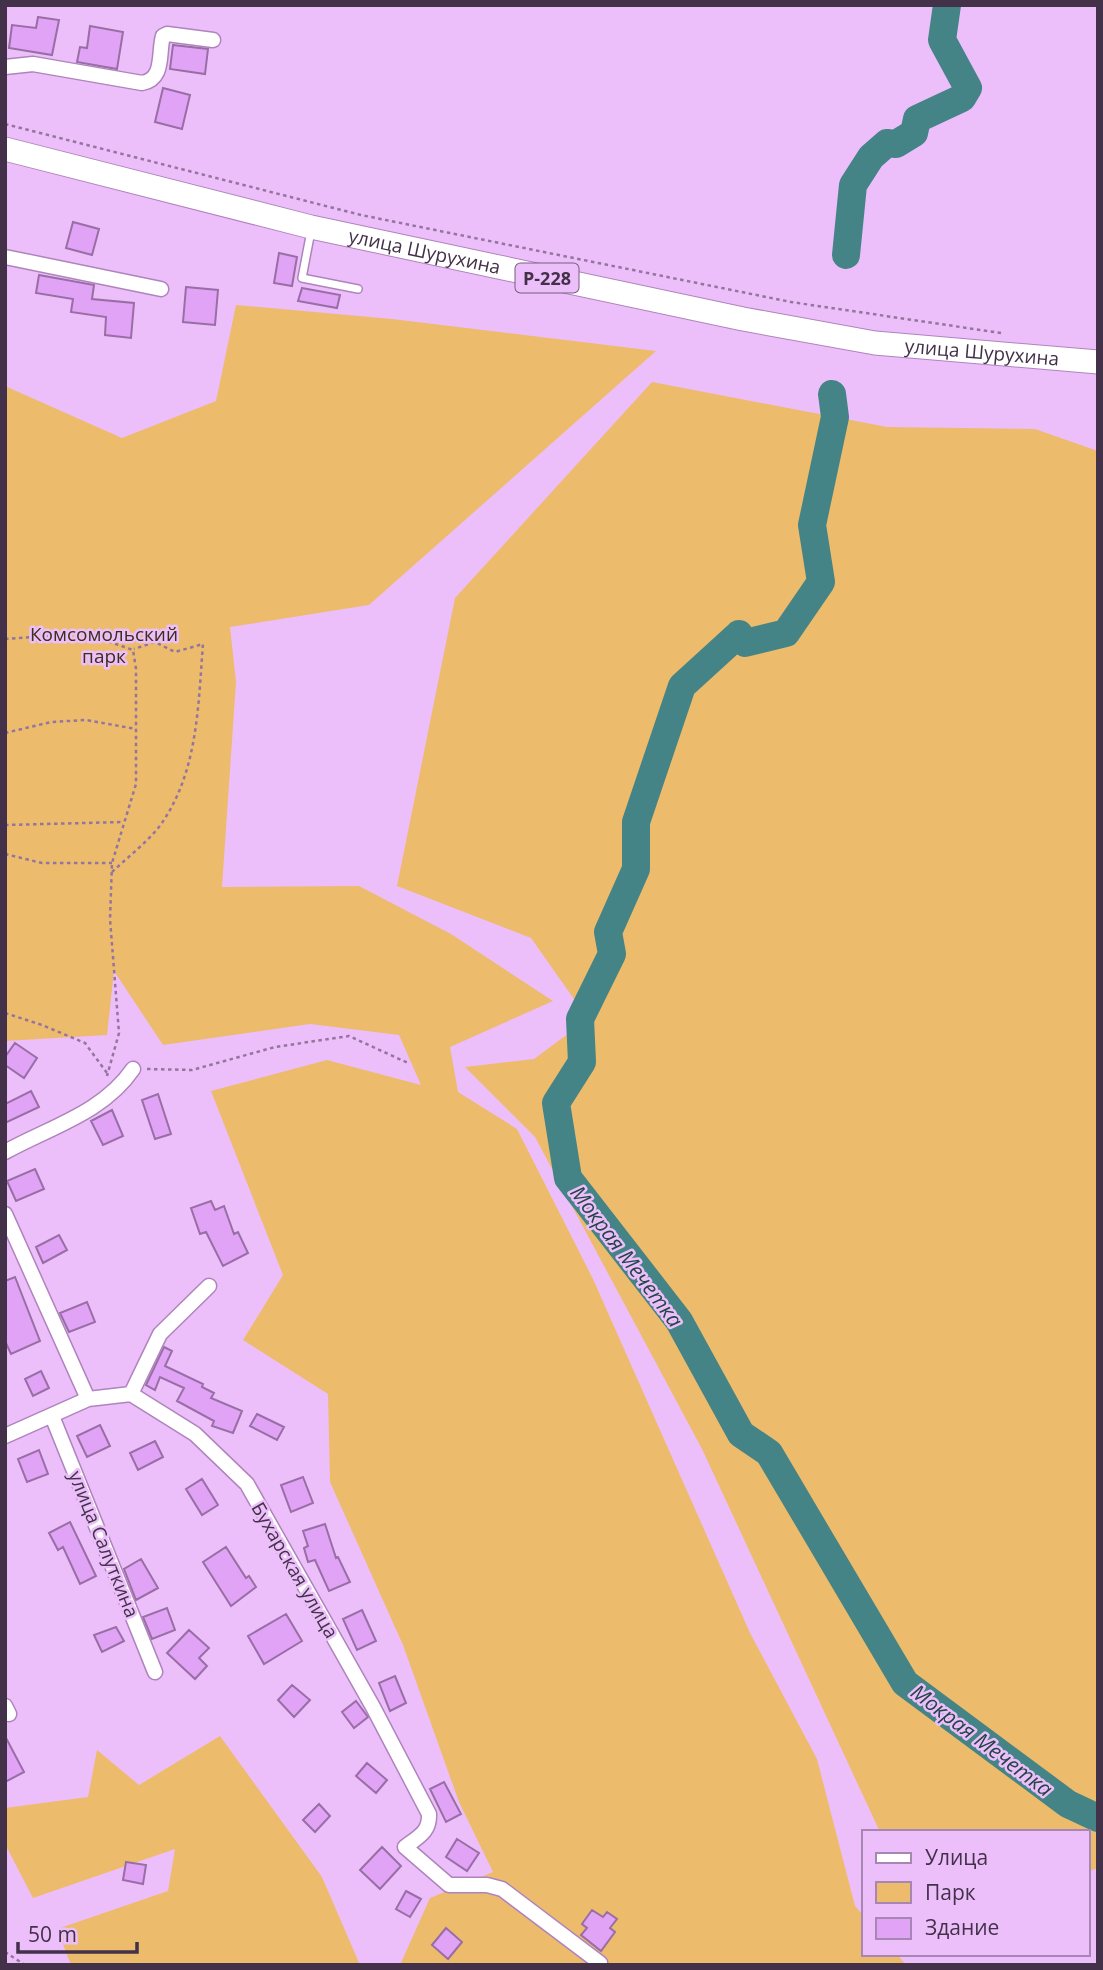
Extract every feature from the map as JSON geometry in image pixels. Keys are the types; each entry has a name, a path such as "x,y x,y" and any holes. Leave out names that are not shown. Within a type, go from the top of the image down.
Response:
{"highway":[{"name":"улица Шурухина","path":"5,149 312,227 614,293 875,343 1098,362"}],"street":[{"path":"5,67 33,64 142,83 153,78 158,72 163,36 172,34 214,40"},
{"path":"5,257 161,289"},
{"path":"5,1152 80,1115 124,1082 134,1069"},
{"path":"5,1213 88,1399"},
{"path":"5,1436 88,1399 131,1394 160,1334 209,1286"},
{"name":"Бухарская улица","path":"131,1394 195,1434 247,1484 373,1707 429,1814 426,1832 405,1847 449,1885 487,1885 502,1889 600,1963"},
{"name":"улица Салуткина","path":"52,1416 155,1672"}],"lane":[{"path":"312,227 302,278 358,289"}],"path":[{"path":"5,124 375,217 790,302 1012,334"},
{"path":"5,639 84,633 133,650 155,642 175,652 203,644 197,730 181,788 158,827 112,873"},
{"path":"102,1100 119,1033 110,919 112,863 136,784 136,669 133,650"},
{"path":"5,733 51,722 86,720 136,729"},
{"path":"5,825 124,822"},
{"path":"5,854 42,863 112,863"},
{"path":"5,1013 85,1043 107,1073"},
{"path":"134,1069 192,1070 275,1047 349,1035 408,1063"},
{"path":"5,1952 25,1965"}],"green space":[{"name":"Комсомольский парк","path":"236,305 392,319 656,351 369,605 230,627 236,682 222,887 359,886 451,934 553,1001 450,1047 458,1092 517,1129 593,1279 750,1633 817,1759 855,1906 862,1914 862,1956 899,1956 906,1965 400,1965 430,1898 493,1872 459,1802 403,1645 330,1482 328,1394 243,1340 283,1275 211,1091 327,1060 421,1085 399,1035 310,1024 163,1045 114,971 107,1035 5,1041 5,386 122,438 216,401"},
{"path":"652,382 887,427 1035,429 1098,451 1098,1868 1089,1871 1089,1830 879,1830 702,1449 535,1137 465,1067 534,1059 588,1019 531,938 397,886 455,598"},
{"path":"220,1736 322,1877 360,1965 71,1965 57,1929 168,1891 175,1849 33,1898 5,1844 5,1808 88,1797 97,1750 139,1785"}],"building":[{"path":"38,17 59,20 52,55 9,48 12,25 36,28"},
{"path":"90,26 123,32 117,69 77,62 80,47 87,48"},
{"path":"173,45 208,49 205,74 170,69"},
{"path":"163,88 190,95 182,129 155,122"},
{"path":"73,222 99,229 92,255 66,248"},
{"path":"279,253 297,257 292,286 274,283"},
{"path":"39,275 94,285 92,299 134,303 131,338 105,335 106,317 71,312 73,299 36,293"},
{"path":"186,287 218,290 215,325 183,322"},
{"path":"302,288 340,295 337,308 298,301"},
{"path":"15,1043 37,1058 24,1078 5,1065 5,1057"},
{"path":"31,1091 39,1107 5,1123 5,1104"},
{"path":"158,1094 171,1134 155,1139 142,1100"},
{"path":"112,1110 123,1136 103,1145 91,1121"},
{"path":"35,1169 44,1189 16,1201 7,1181"},
{"path":"211,1201 215,1210 224,1206 234,1234 238,1232 248,1253 223,1266 206,1232 200,1234 191,1208"},
{"path":"59,1235 67,1250 43,1263 36,1247"},
{"path":"15,1277 40,1341 11,1354 5,1341 5,1281"},
{"path":"87,1302 95,1322 69,1332 60,1313"},
{"path":"164,1347 172,1351 165,1366 203,1384 202,1387 214,1393 211,1398 242,1411 233,1433 212,1426 214,1421 177,1401 184,1388 160,1377 155,1390 146,1385"},
{"path":"41,1371 49,1388 33,1396 25,1379"},
{"path":"257,1414 284,1427 277,1440 250,1426"},
{"path":"100,1425 110,1446 87,1457 77,1436"},
{"path":"155,1441 163,1457 138,1470 130,1453"},
{"path":"39,1450 48,1474 27,1482 18,1459"},
{"path":"303,1477 313,1503 291,1512 281,1485"},
{"path":"202,1479 218,1505 202,1515 186,1489"},
{"path":"70,1522 96,1576 80,1584 63,1547 58,1550 49,1533"},
{"path":"325,1524 336,1558 338,1557 350,1582 329,1591 315,1560 308,1562 304,1548 308,1546 303,1531"},
{"path":"226,1547 246,1578 249,1576 256,1587 231,1606 203,1562"},
{"path":"141,1559 158,1588 136,1600 124,1569"},
{"path":"167,1608 175,1630 152,1639 143,1617"},
{"path":"362,1610 376,1641 357,1650 343,1619"},
{"path":"286,1614 302,1641 264,1664 248,1636"},
{"path":"116,1627 124,1641 102,1652 94,1635"},
{"path":"189,1630 209,1648 199,1658 207,1666 195,1679 167,1653"},
{"path":"395,1676 406,1703 390,1711 379,1683"},
{"path":"292,1685 310,1700 294,1717 278,1700"},
{"path":"356,1701 368,1717 354,1728 342,1712"},
{"path":"5,1736 24,1772 5,1782"},
{"path":"367,1763 387,1780 376,1793 356,1776"},
{"path":"444,1782 461,1814 446,1822 430,1789"},
{"path":"319,1804 330,1816 315,1832 303,1820"},
{"path":"457,1839 479,1853 467,1871 446,1857"},
{"path":"382,1847 401,1866 380,1889 360,1870"},
{"path":"126,1862 146,1865 143,1884 123,1880"},
{"path":"406,1891 421,1899 410,1917 396,1909"},
{"path":"592,1910 603,1917 607,1912 617,1919 610,1928 615,1932 601,1951 581,1935 587,1928 582,1924"},
{"path":"446,1928 462,1942 448,1959 432,1945"}],"waterway":[{"name":"Мокрая Мечетка","path":"846,255 853,185 871,157 887,143 896,144 914,133 917,119 962,98 968,88 942,40 947,5"},
{"name":"Мокрая Мечетка","path":"832,394 835,417 812,525 821,582 786,633 745,643 739,634 682,686 636,822 636,869 608,932 612,954 580,1019 582,1062 556,1103 568,1178 679,1321 741,1434 769,1453 905,1683 1068,1804 1098,1818"}]}
